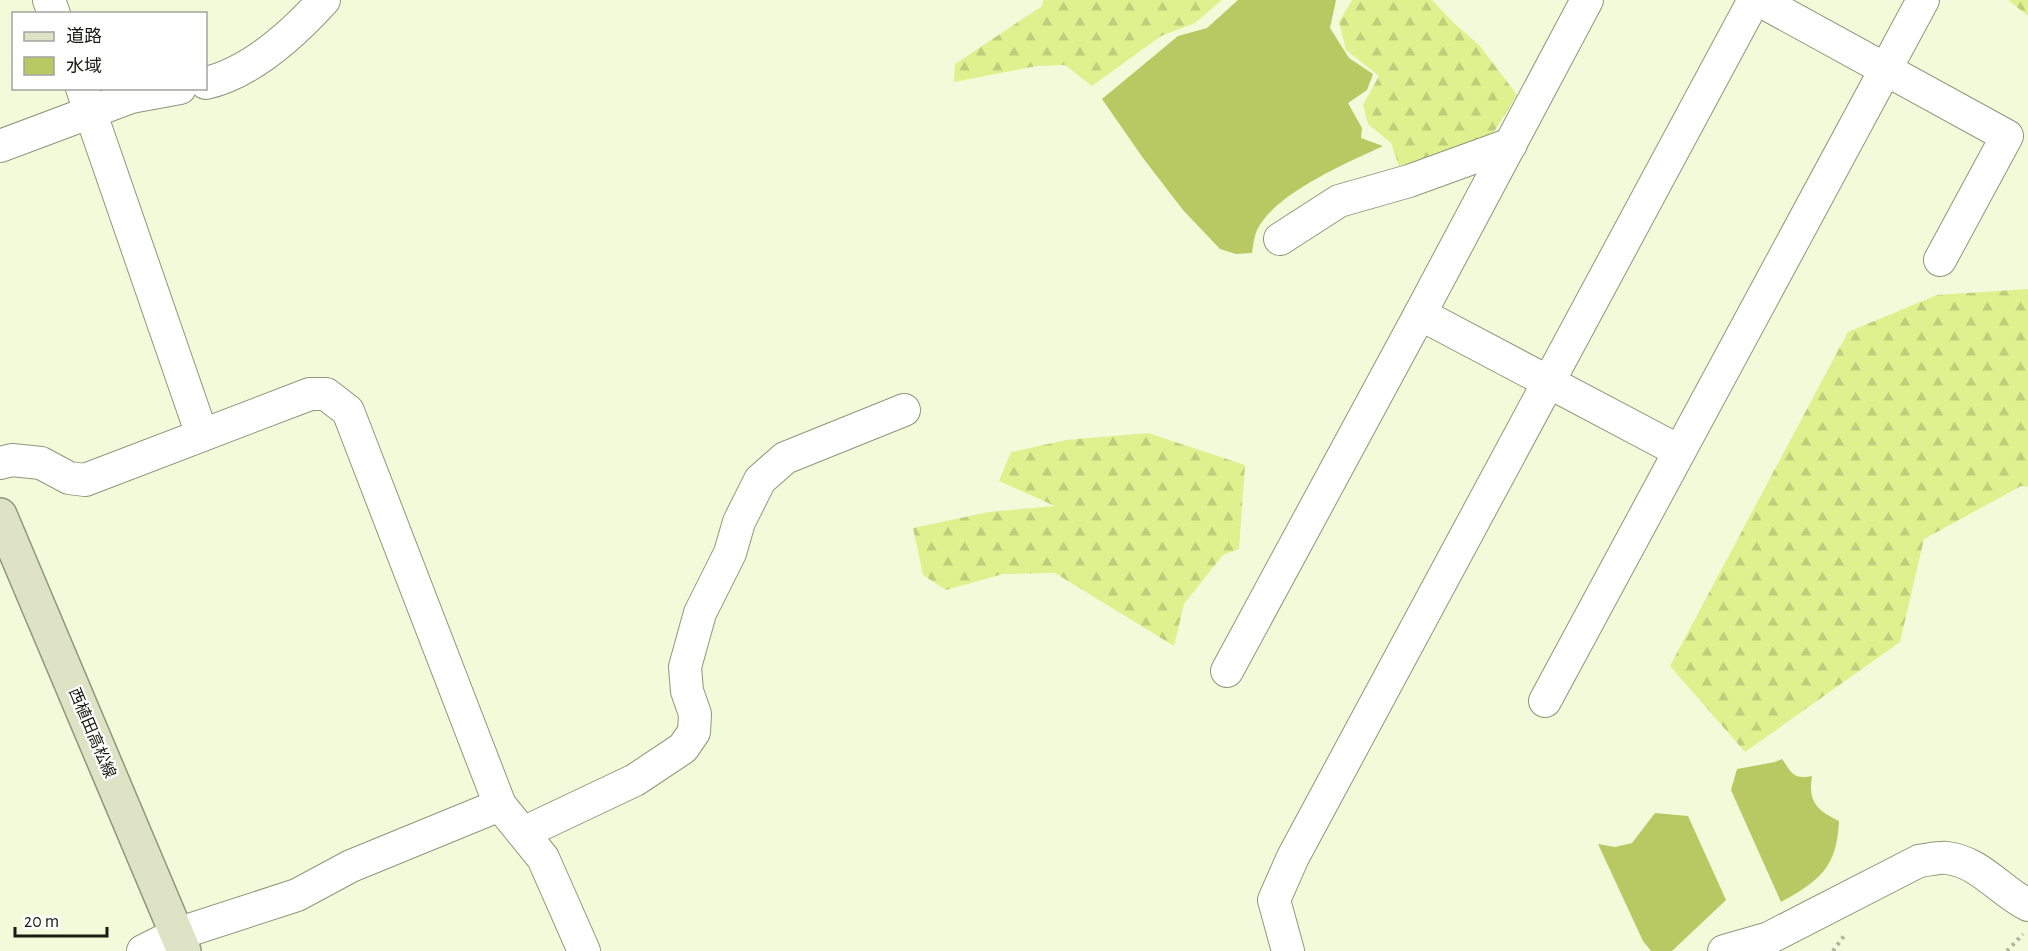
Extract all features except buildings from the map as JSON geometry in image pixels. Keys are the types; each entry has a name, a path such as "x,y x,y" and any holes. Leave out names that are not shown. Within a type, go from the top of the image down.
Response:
{"main road":[{"name":"西植田高松線","path":"0,515 180,943"}],"street":[{"path":"207,83 258,59 303,24 324,0"},
{"path":"1227,671 1587,0"},
{"path":"1288,951 1274,900 1293,857 1754,0"},
{"path":"1759,0 2007,136 1940,260"},
{"path":"1545,701 1923,0"},
{"path":"0,147 87,100 131,97 169,90"},
{"path":"87,100 202,435"},
{"path":"1280,239 1339,201 1409,181 1510,144"},
{"path":"1420,314 1679,451"},
{"path":"0,463 12,460 41,463 69,478 85,480 310,394 326,393 348,411 500,805 543,858 584,951"},
{"path":"523,832 635,780 682,748 694,732 695,714 687,691 685,667 700,614 730,553 739,522 760,480 785,458 904,410"},
{"path":"143,951 180,943 297,895 351,866 500,805"},
{"path":"1724,951 1769,938 1919,861 1946,858 1974,866 2012,897 2028,917"}],"path":[{"path":"2007,951 2028,917"}],"green space":[{"path":"1043,0 1222,0 1195,23 1161,36 1092,86 1065,65 1037,66 954,82 955,64 1042,6"},
{"path":"1352,0 1432,0 1480,46 1517,95 1490,138 1399,166 1391,143 1368,124 1363,105 1379,76 1346,50 1339,22"},
{"path":"2008,0 2028,0 2028,16"},
{"path":"2028,289 2028,487 2021,486 1924,539 1900,642 1745,752 1670,666 1848,332 1937,295"},
{"path":"1148,433 1245,465 1239,549 1223,555 1184,604 1174,646 1055,573 1003,574 946,590 923,575 913,528 989,512 1055,506 999,481 1011,452 1066,440"}],"water":[{"path":"1238,0 1336,0 1330,28 1349,58 1373,74 1367,90 1348,103 1362,128 1361,138 1383,146 1332,170 1295,192 1266,216 1257,230 1252,253 1236,254 1220,249 1183,210 1102,99 1178,36 1207,28"},
{"path":"1782,759 1791,772 1797,776 1812,776 1811,792 1815,804 1839,821 1834,851 1824,871 1816,880 1781,902 1731,790 1737,769"},
{"path":"1655,813 1688,816 1726,900 1672,951 1651,951 1643,941 1598,844 1615,847 1632,843"}]}
